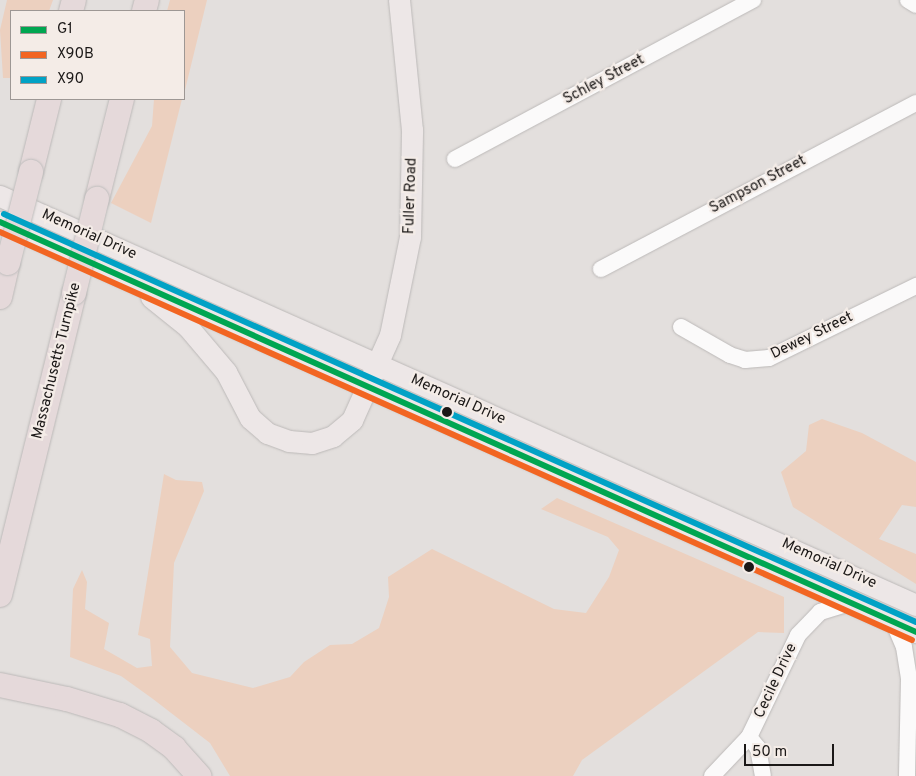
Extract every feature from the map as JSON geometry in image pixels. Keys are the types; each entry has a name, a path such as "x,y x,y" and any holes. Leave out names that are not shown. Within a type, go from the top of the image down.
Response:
{"highway":[{"path":"0,297 49,100"},
{"name":"Massachusetts Turnpike","path":"0,611 2,587 122,100"},
{"path":"0,685 67,699 120,715 151,731 174,748 199,776"},
{"path":"0,698 104,724 158,754 179,776"}],"main road":[{"name":"Fuller Road","path":"123,275 188,326 226,372 250,418 267,433 289,441 312,444 333,436 352,420 379,366 402,287 413,204 410,90 399,0"},
{"name":"Memorial Drive","path":"0,196 379,366 732,521 916,605"},
{"name":"Memorial Drive","path":"0,222 123,275 916,632"}],"street":[{"name":"Schley Street","path":"455,159 753,0"},
{"path":"908,0 916,5"},
{"name":"Sampson Street","path":"601,269 916,103"},
{"name":"Dewey Street","path":"681,327 730,355 744,360 769,358 916,286"},
{"name":"Cecile Drive","path":"712,776 749,737 798,635 820,612 852,602"},
{"path":"893,621 904,647 909,679 912,715 907,776"},
{"path":"909,679 916,664"},
{"path":"749,737 758,748 763,776"}],"shaded area":[{"path":"7,0 53,0 49,10 10,10 10,78 3,78 0,30"},
{"path":"170,0 207,0 185,90 185,10 167,10"},
{"path":"154,100 182,100 151,223 111,203 152,126"},
{"path":"822,419 862,433 916,462 916,507 902,505 879,539 916,554 916,584 793,507 781,472 806,451 809,425"},
{"path":"164,474 176,480 202,482 204,491 174,563 170,647 192,673 253,688 290,677 304,662 330,645 352,644 379,628 389,597 388,577 432,549 554,609 586,613 609,577 619,550 608,537 541,509 557,498 784,597 784,633 758,632 582,760 573,776 230,776 210,743 153,699 121,676 70,657 73,589 82,570 87,582 85,609 109,623 104,649 137,668 152,666 150,639 138,635"}],"transit line":[{"name":"X90","path":"4,214 916,622"},
{"name":"G1","path":"0,222 916,632"},
{"name":"X90B","path":"0,232 912,640"}]}
